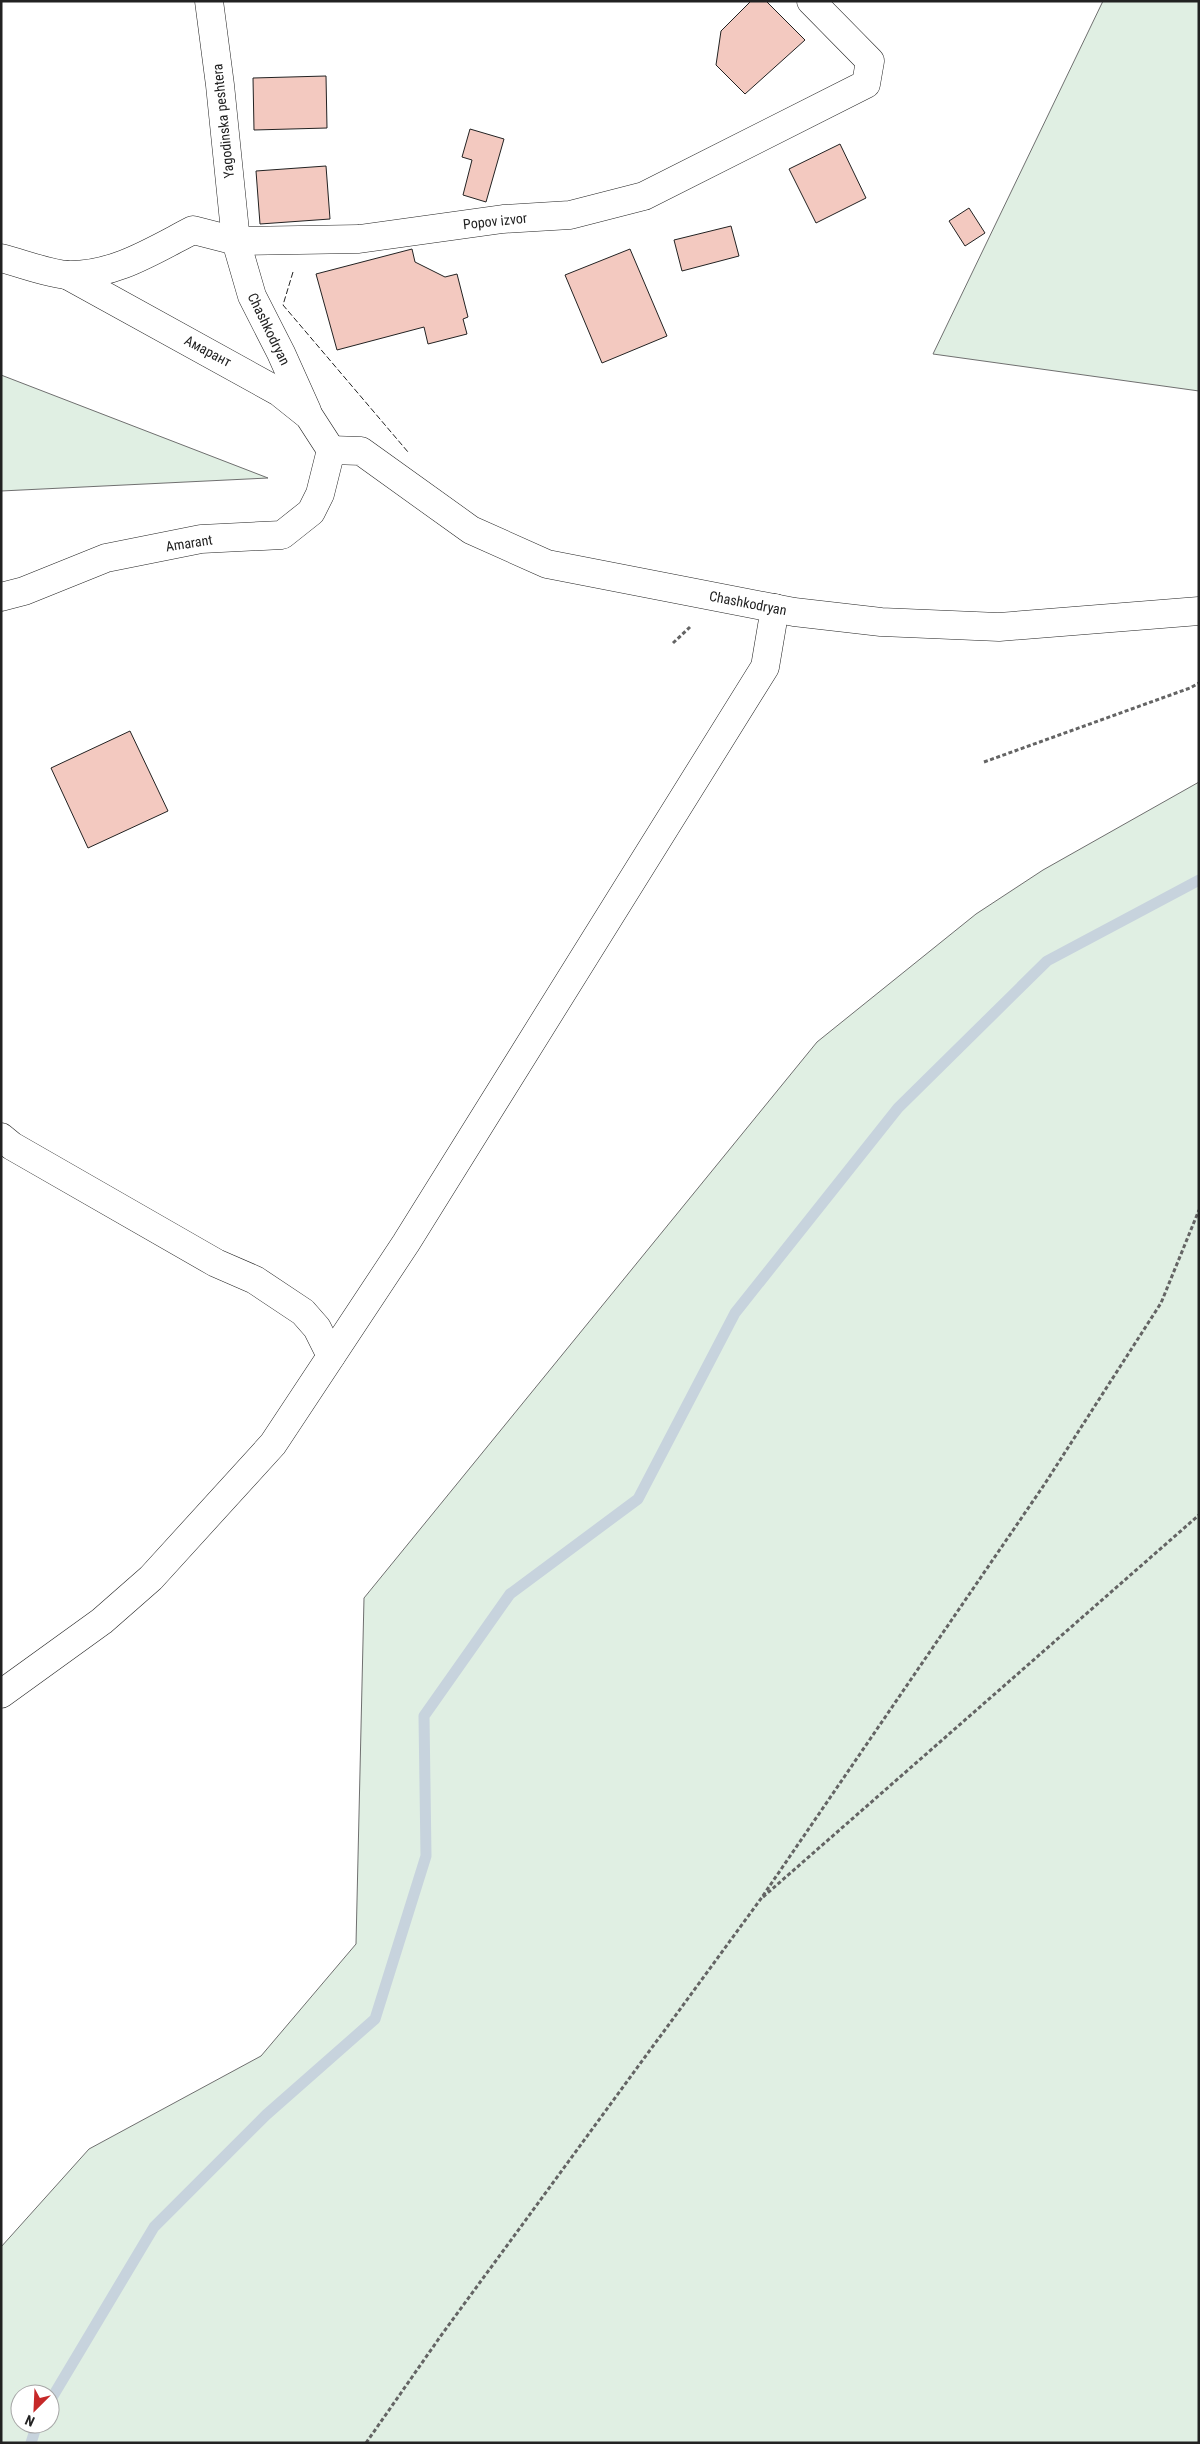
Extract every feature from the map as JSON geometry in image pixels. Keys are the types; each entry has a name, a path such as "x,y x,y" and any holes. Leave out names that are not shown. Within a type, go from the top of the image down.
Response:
{"street":[{"name":"Yagodinska peshtera","path":"209,1 220,85 236,241"},
{"name":"Popov izvor","path":"1,258 67,275 103,272 132,261 193,230 236,241 359,239 503,219 570,215 644,196 866,84 870,61 811,1"},
{"name":"Chashkodryan","path":"236,241 252,296 281,353 309,416"},
{"name":"Амарант","path":"67,275 279,392 309,416 331,450"},
{"name":"Chashkodryan","path":"331,450 361,452 471,530 547,564 775,608 881,622 999,627 1199,611"},
{"name":"Amarant","path":"1,597 24,591 106,558 202,539 282,535 311,512 320,494 331,450"},
{"path":"1,1694 102,1621 151,1578 274,1444 406,1243 765,667 775,608"},
{"path":"1,1137 12,1146 216,1263 255,1280 303,1312 317,1328 332,1356"}],"path":[{"path":"984,762 1190,688 1199,683"},
{"path":"366,2443 440,2337 760,1900 1044,1485 1161,1303 1199,1210"},
{"path":"760,1900 1199,1515"}],"green space":[{"path":"1103,1 1199,1 1199,391 933,354"},
{"path":"1,375 268,478 1,491"},
{"path":"1199,782 1199,2443 1,2443 1,2247 89,2149 261,2056 356,1944 364,1598 817,1042 976,914 1043,870"}],"building":[{"path":"751,1 766,1 805,40 745,94 716,65 721,31"},
{"path":"326,76 327,128 254,130 253,78"},
{"path":"470,129 504,139 486,202 463,195 472,160 462,157"},
{"path":"840,144 866,198 816,223 789,169"},
{"path":"326,166 330,219 260,224 256,171"},
{"path":"969,208 985,233 965,246 949,221"},
{"path":"731,226 739,256 682,271 674,240"},
{"path":"412,249 415,262 445,277 457,274 468,317 463,319 467,334 428,344 424,327 337,350 316,274"},
{"path":"630,249 667,336 602,363 565,275"},
{"path":"130,731 168,811 88,848 51,768"}],"waterway":[{"path":"60,2384 154,2227 266,2115 375,2019 426,1856 424,1716 510,1594 638,1499 735,1313 898,1108 1047,961 1199,880"},
{"path":"31,2443 34,2434"}],"fence":[{"path":"293,272 283,305 408,452"}]}
